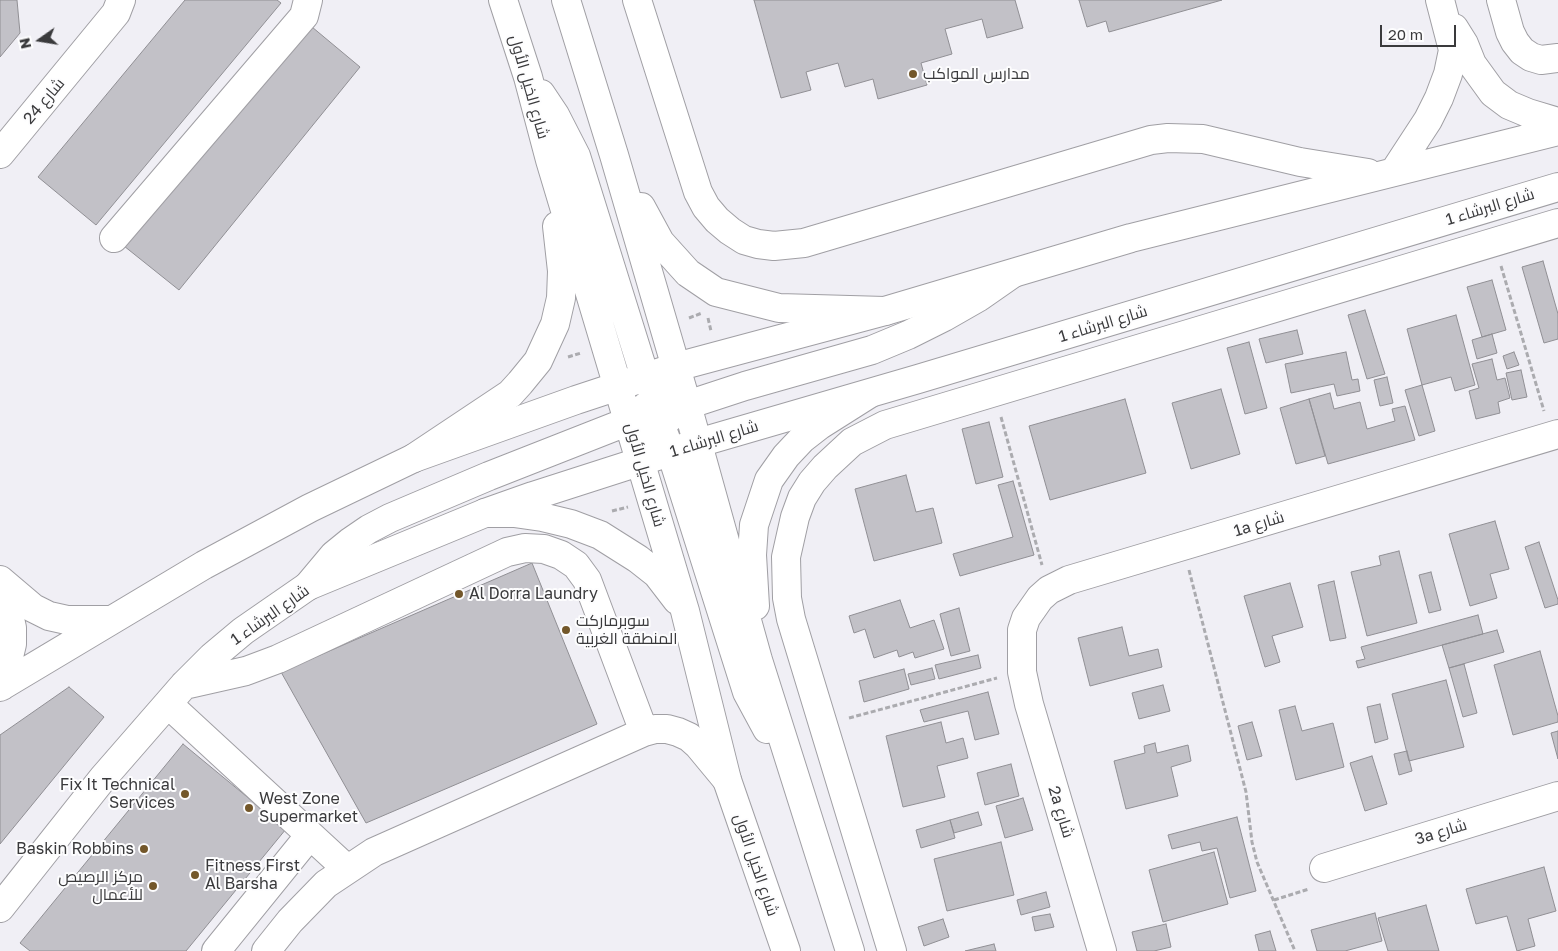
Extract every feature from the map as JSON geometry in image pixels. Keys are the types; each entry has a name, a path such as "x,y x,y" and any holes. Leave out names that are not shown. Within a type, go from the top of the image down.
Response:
{"street":[{"path":"114,238 304,16 308,0"},
{"name":"شارع الخيل الأول","path":"503,0 528,77 550,160 618,385 656,408 698,443 758,660 850,951"},
{"name":"شارع الخيل الأول","path":"566,0 614,155 676,368 656,408 641,463 685,611 728,780 786,951"},
{"path":"637,0 698,192 706,207 717,220 744,240 758,244 774,246 804,243 1151,140 1168,138 1203,139 1300,162 1388,174"},
{"path":"1501,0 1510,32 1522,51 1531,57 1541,60 1558,58"},
{"name":"شارع 24","path":"0,154 116,13 123,1"},
{"path":"1388,174 1428,120 1448,74 1453,50 1441,5"},
{"path":"1441,5 1464,44 1472,64 1493,93 1509,105 1558,122"},
{"path":"528,77 555,115 576,156 747,692 758,716 788,758"},
{"path":"656,408 676,368 885,311 1131,238 1558,131"},
{"path":"614,155 660,242 688,273 716,292 779,308 885,311"},
{"path":"414,458 510,394 530,372 545,348 555,324 561,298 562,271 550,160"},
{"name":"شارع البرشاء 1","path":"0,908 103,778 212,657 242,631 308,586 484,513 541,493 641,463 698,443 869,394 1558,187"},
{"path":"892,951 791,619 787,598 786,557 795,517 802,498 812,482 825,467 845,448 885,424 1558,223"},
{"path":"308,586 334,555 376,525 489,476 656,408 834,362 872,350 944,317 979,297 1012,274"},
{"path":"918,379 928,411"},
{"path":"1,687 204,565 310,508 414,458 618,385 656,408"},
{"path":"758,660 752,555 754,525 769,480 786,456 802,439 820,425 869,394"},
{"name":"1a شارع","path":"1022,672 1022,630 1026,618 1040,598 1049,590 1069,580 1555,435"},
{"path":"484,513 514,513 542,517 571,524 600,536 638,559 657,574 685,611"},
{"path":"347,869 310,835 176,695 278,659 507,552 525,548 544,549 561,555 576,566 587,580 644,732"},
{"path":"1,581 33,608 50,616 67,620 111,620"},
{"path":"1,581 12,628 11,651 1,687"},
{"name":"2a شارع","path":"1022,672 1029,704 1102,951"},
{"path":"266,951 307,902 326,884 374,852 644,732 655,729 667,729 689,737 728,780"},
{"name":"3a شارع","path":"1324,868 1558,796"},
{"path":"216,951 310,835"}],"path":[{"path":"1494,242 1555,435"},
{"path":"994,391 1049,590"},
{"path":"1183,546 1246,792 1255,856 1264,882 1295,951"},
{"path":"823,725 1022,672"}],"building":[{"path":"0,0 17,0 20,33 0,57"},
{"path":"185,0 277,0 281,3 96,225 38,177"},
{"path":"754,0 1015,0 1023,28 987,38 982,19 945,29 952,54 921,63 927,85 878,99 873,79 845,87 838,63 806,72 811,90 781,98"},
{"path":"1079,0 1222,0 1109,32 1106,21 1087,27"},
{"path":"306,22 360,67 179,290 124,246"},
{"path":"1543,261 1558,314 1558,339 1544,343 1522,267"},
{"path":"1492,280 1506,330 1482,337 1467,287"},
{"path":"1365,310 1385,374 1367,379 1348,315"},
{"path":"1456,315 1475,385 1455,391 1451,377 1422,385 1407,329"},
{"path":"1297,330 1303,354 1266,363 1259,339"},
{"path":"1492,334 1497,353 1477,359 1472,340"},
{"path":"1249,342 1267,408 1245,414 1227,348"},
{"path":"1346,352 1352,380 1358,379 1360,391 1337,396 1334,384 1291,393 1285,364"},
{"path":"1514,352 1519,365 1507,369 1503,356"},
{"path":"1492,359 1497,380 1505,378 1510,398 1498,402 1500,413 1476,419 1469,391 1479,388 1472,364"},
{"path":"1521,370 1527,397 1512,400 1506,373"},
{"path":"1387,377 1393,403 1380,406 1374,380"},
{"path":"1422,385 1435,431 1419,436 1405,390"},
{"path":"1221,389 1240,454 1191,469 1172,403"},
{"path":"1330,393 1334,409 1360,402 1367,429 1395,421 1392,409 1405,406 1415,440 1328,464 1309,399"},
{"path":"1125,399 1146,473 1050,500 1029,426"},
{"path":"1309,399 1325,456 1296,464 1280,408"},
{"path":"989,422 1003,477 976,484 962,429"},
{"path":"906,475 916,512 933,508 942,543 874,561 855,489"},
{"path":"1013,481 1034,555 960,576 953,554 1013,537 998,485"},
{"path":"1495,521 1509,569 1490,574 1497,598 1470,606 1449,534"},
{"path":"1539,542 1558,600 1558,604 1545,608 1525,547"},
{"path":"1399,551 1417,623 1367,636 1351,572 1381,565 1379,556"},
{"path":"532,563 597,724 366,823 281,672"},
{"path":"1431,572 1441,610 1429,613 1419,575"},
{"path":"1334,581 1346,638 1330,641 1318,585"},
{"path":"1290,583 1303,627 1272,636 1280,662 1265,667 1244,596"},
{"path":"900,600 910,628 934,620 944,649 915,658 913,652 899,657 897,650 874,658 865,629 854,633 849,616"},
{"path":"959,608 970,651 951,656 940,614"},
{"path":"1478,615 1483,634 1358,668 1356,661 1365,659 1361,647"},
{"path":"1122,627 1129,656 1158,649 1162,667 1090,686 1078,638"},
{"path":"1497,630 1504,652 1449,668 1442,645"},
{"path":"1540,651 1558,722 1513,735 1494,665"},
{"path":"978,655 981,668 939,679 935,665"},
{"path":"1464,664 1477,713 1463,717 1449,668"},
{"path":"932,668 935,679 911,685 908,674"},
{"path":"904,669 909,689 864,702 859,681"},
{"path":"1446,680 1464,747 1409,761 1392,694"},
{"path":"1163,685 1170,711 1139,719 1132,693"},
{"path":"69,687 104,717 0,844 0,735"},
{"path":"988,692 999,734 975,740 968,711 924,722 920,710"},
{"path":"1380,704 1388,739 1375,743 1367,707"},
{"path":"1295,706 1302,731 1333,723 1344,767 1296,780 1279,710"},
{"path":"941,722 946,743 963,738 968,758 937,766 945,797 903,807 886,736"},
{"path":"1252,722 1262,756 1247,760 1238,726"},
{"path":"1558,731 1558,759 1551,733"},
{"path":"1155,743 1157,753 1188,745 1191,761 1171,767 1178,796 1126,809 1114,761 1145,753 1144,746"},
{"name":"مركز الرصيص للأعمال","path":"183,744 286,829 186,951 30,951 20,943"},
{"path":"1407,751 1412,771 1399,775 1394,754"},
{"path":"1372,756 1387,804 1365,811 1350,763"},
{"path":"1011,764 1019,796 985,805 977,773"},
{"path":"1023,798 1033,830 1005,838 996,806"},
{"path":"978,812 982,825 954,833 950,820"},
{"path":"1237,817 1256,891 1230,898 1217,848 1202,851 1200,842 1172,849 1168,835"},
{"path":"950,820 955,838 921,848 916,830"},
{"path":"1001,842 1014,895 947,911 934,859"},
{"path":"1214,852 1228,904 1163,922 1149,870"},
{"path":"1544,867 1556,911 1528,919 1535,946 1517,951 1507,916 1476,924 1466,889"},
{"path":"1046,892 1050,907 1021,915 1017,900"},
{"path":"1426,905 1439,951 1388,951 1378,918"},
{"path":"1375,913 1382,941 1345,951 1317,951 1311,930"},
{"path":"1050,914 1054,927 1035,931 1032,917"},
{"path":"943,919 949,937 924,946 918,927"},
{"path":"1166,924 1171,947 1154,951 1137,951 1132,932"},
{"path":"1270,931 1276,951 1259,951 1255,935"},
{"path":"994,944 996,951 965,951"}],"place":[{"name":"مدارس المواكب","path":"913,74"},
{"name":"Al Dorra Laundry","path":"459,594"},
{"name":"سوبرماركت المنطقة الغربية","path":"566,630"},
{"name":"Fix It Technical Services","path":"185,794"},
{"name":"West Zone Supermarket","path":"249,808"},
{"name":"Baskin Robbins","path":"144,849"},
{"name":"Fitness First Al Barsha","path":"195,875"},
{"name":"مركز الرصيص للأعمال","path":"153,886"}]}
